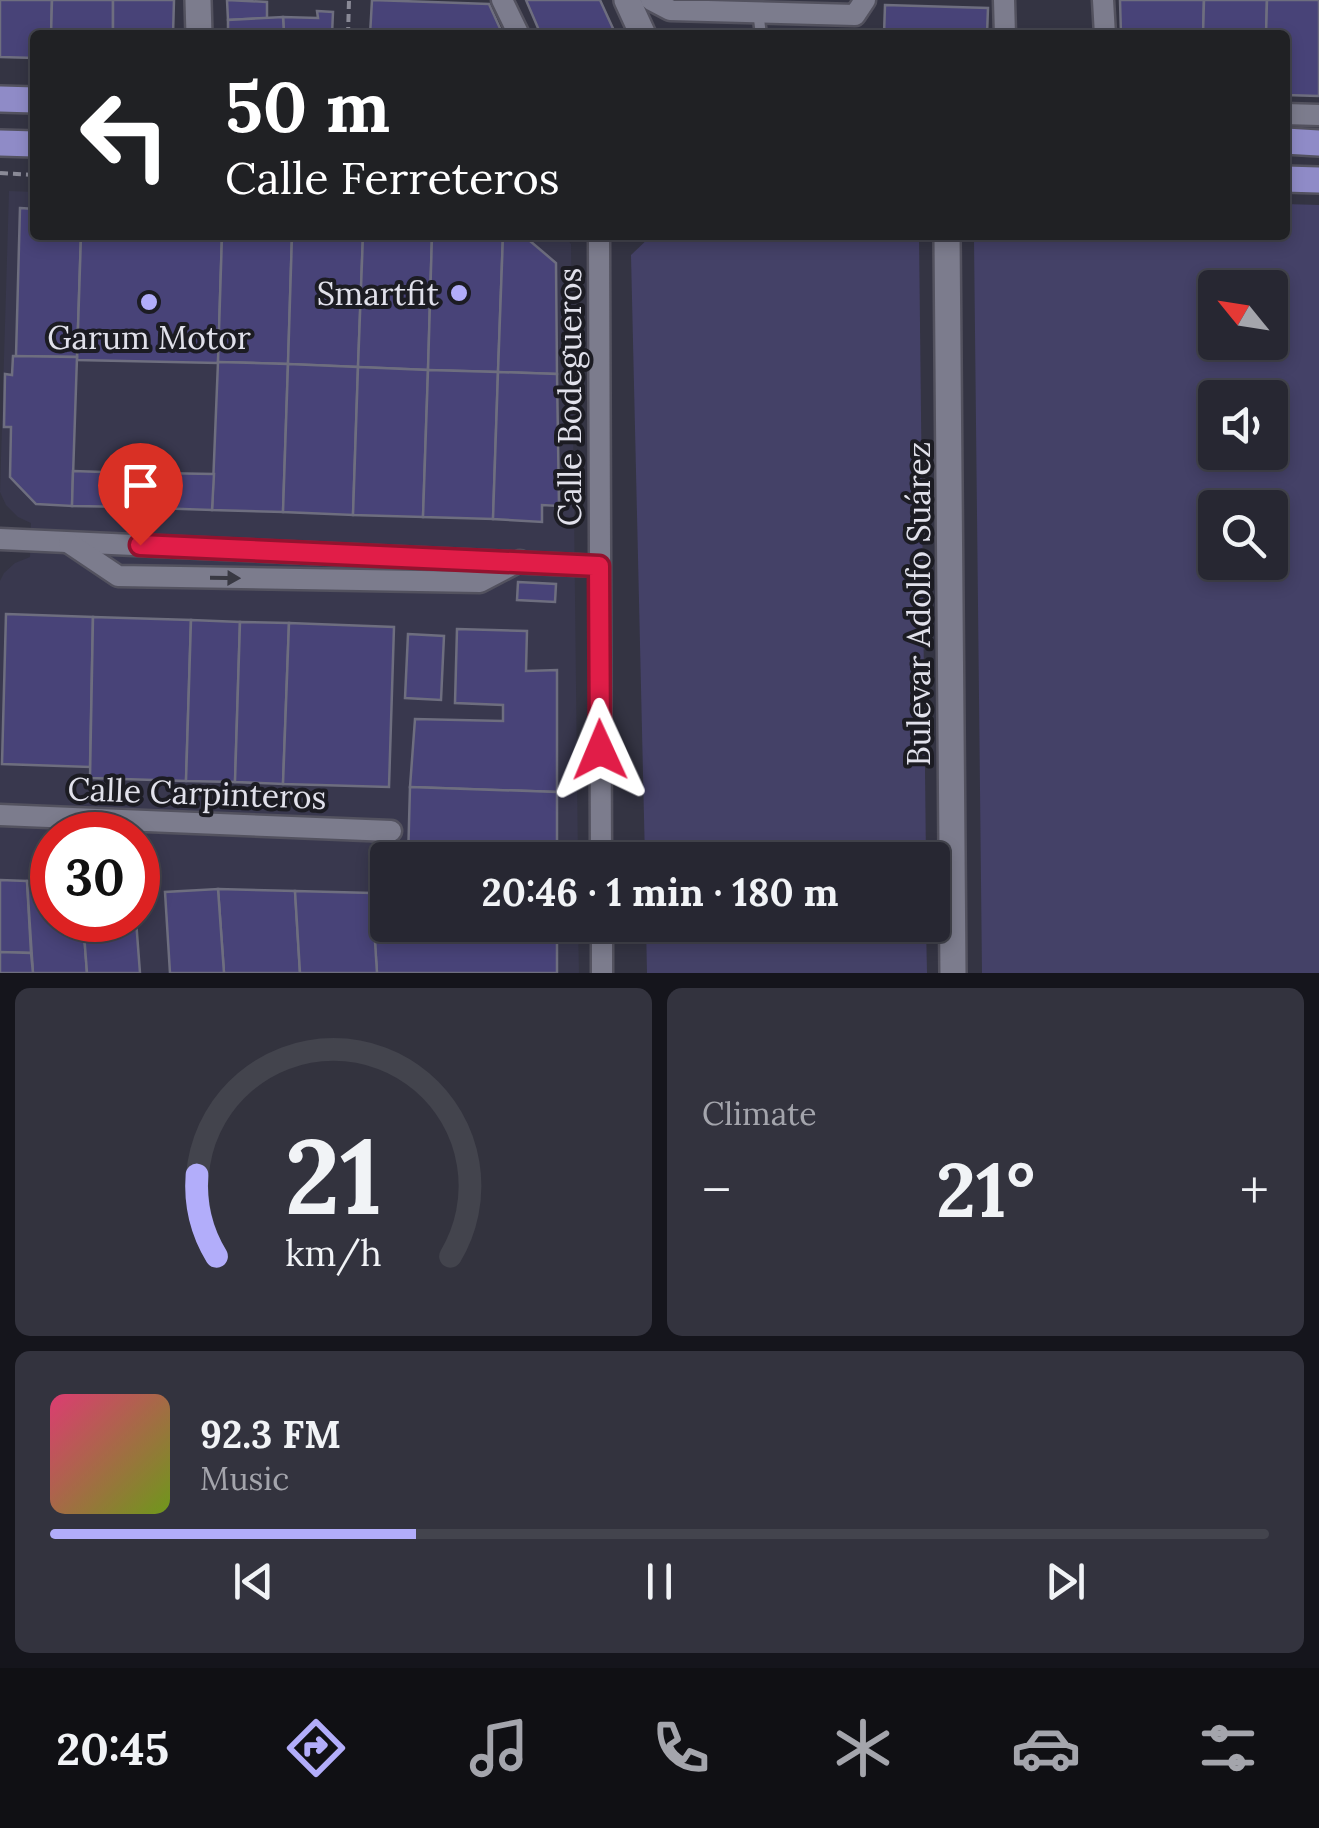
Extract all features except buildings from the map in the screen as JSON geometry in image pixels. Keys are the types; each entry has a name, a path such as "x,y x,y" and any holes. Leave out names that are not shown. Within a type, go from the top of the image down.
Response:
{"main road":[{"path":"198,0 198,30"},
{"path":"627,0 641,30"},
{"path":"0,98 30,100"},
{"path":"1290,142 1319,143"},
{"path":"0,143 30,144"},
{"path":"1290,178 1319,180"},
{"name":"Bulevar Adolfo Suárez","path":"947,240 953,973"}],"street":[{"path":"502,0 517,30"},
{"path":"650,0 670,10 856,15 865,0"},
{"path":"1004,0 1005,30"},
{"path":"1103,0 1105,30"},
{"path":"1290,114 1319,116"},
{"name":"Calle Bodegueros","path":"599,240 601,842"},
{"path":"0,539 599,566"},
{"path":"68,542 118,576 480,582 522,560"},
{"name":"Calle Carpinteros","path":"0,815 391,832"},
{"path":"602,942 602,973"}],"lane":[{"path":"758,10 760,30"}],"path":[{"path":"348,30 349,0"},
{"path":"0,173 30,174"}],"shaded area":[{"path":"9,191 30,192 30,240 567,240 571,244 578,842 370,842 370,942 578,942 579,973 0,973 0,581 15,563 30,557 31,523 18,517 0,492"},
{"path":"1290,204 1319,205 1319,973 982,973 974,240 1290,240"},
{"path":"647,240 919,240 926,842 645,842 631,255"},
{"path":"646,942 926,942 927,973 647,973"}],"place":[{"name":"Smartfit","path":"459,293"},
{"name":"Garum Motor","path":"149,302"}],"route":[{"path":"140,545 599,566 600,750"}]}
